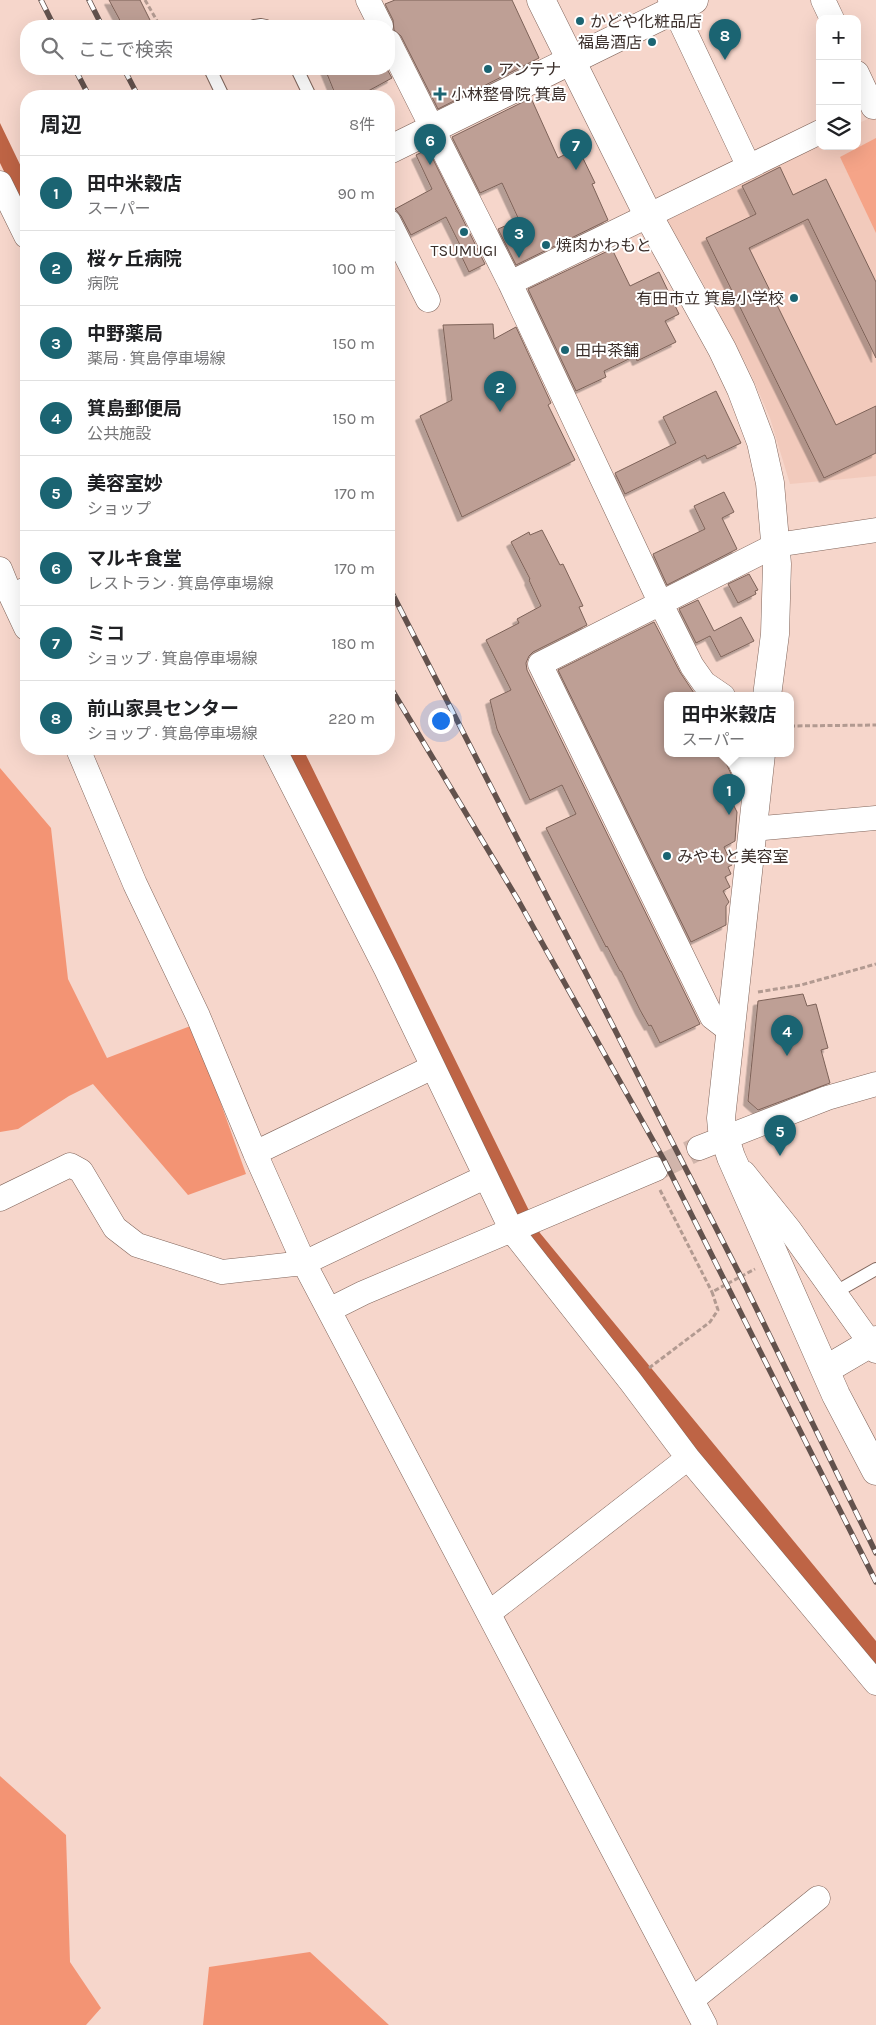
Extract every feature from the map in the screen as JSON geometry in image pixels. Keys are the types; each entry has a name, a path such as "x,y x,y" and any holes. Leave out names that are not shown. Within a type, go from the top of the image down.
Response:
{"street":[{"path":"368,0 378,20"},
{"path":"541,0 648,215 722,349 753,416 762,442 776,545 777,598 768,692"},
{"path":"823,0 830,15"},
{"path":"395,147 680,3 749,167"},
{"path":"395,54 510,283 660,602 703,686 704,683 717,692"},
{"path":"861,85 869,108"},
{"path":"510,283 816,134"},
{"path":"0,183 20,224"},
{"path":"395,234 428,300"},
{"path":"729,1030 712,1017 540,664 776,545 876,530"},
{"path":"0,569 19,592"},
{"path":"81,755 135,884 198,1016 255,1154 304,1263 705,2025"},
{"path":"277,755 433,1066 512,1231 631,1382 688,1458 876,1683"},
{"path":"737,757 756,795"},
{"path":"760,757 721,1118 728,1147 774,1257 853,1430 876,1471"},
{"path":"752,829 876,818"},
{"path":"255,1154 433,1066"},
{"path":"699,1148 728,1147 827,1098 876,1084"},
{"path":"728,1147 834,1293 874,1344 825,1370"},
{"path":"0,1199 70,1165 81,1170 115,1228 137,1246 222,1272 304,1263 485,1177"},
{"path":"329,1310 363,1293 653,1170"},
{"path":"489,1614 688,1458"},
{"path":"692,2000 818,1898"}],"lane":[{"path":"213,75 219,90"},
{"path":"300,75 307,90"},
{"path":"834,1293 876,1269"}],"path":[{"path":"145,0 157,20"},
{"path":"794,726 876,725"},
{"path":"733,996 801,985 876,964"},
{"path":"631,1382 710,1322 718,1310 712,1292 653,1170"},
{"path":"712,1292 774,1257"}],"shaded area":[{"name":"有田市立 箕島小学校","path":"876,115 876,476 790,484 770,418 749,370 697,272 665,218 816,144 816,150 861,150 861,122"},
{"path":"0,123 20,165 20,205 0,163"},
{"path":"876,138 876,233 840,157 853,150 861,150 861,146"},
{"path":"287,755 306,755 540,1233 876,1641 876,1672 536,1253"},
{"path":"0,768 51,828 68,979 107,1058 193,1025 246,1174 188,1195 93,1084 69,1096 18,1129 0,1132"},
{"path":"0,1776 66,1835 70,1962 101,2008 86,2025 0,2025"},
{"path":"310,1952 389,2025 203,2025 209,1967"}],"building":[{"path":"109,0 140,0 150,20 120,20"},
{"path":"395,0 512,0 539,58 438,109 401,36 395,31 395,20 393,20 385,4"},
{"path":"327,75 390,75 392,78 370,90 334,90"},
{"path":"531,98 558,158 578,148 595,183 592,184 608,220 516,265 498,229 519,220 502,183 480,193 452,137"},
{"path":"428,149 485,264 469,272 459,251 462,249 446,217 411,235 395,209 432,189 416,155"},
{"path":"780,167 793,195 826,179 876,282 876,358 808,219 749,248 836,425 876,406 876,453 824,478 706,238 756,214 742,186"},
{"path":"612,249 630,286 659,272 679,314 665,321 676,342 637,361 635,356 604,371 606,377 576,391 528,289"},
{"path":"493,324 494,339 516,327 551,403 548,405 575,460 462,517 420,416 452,400 443,325"},
{"path":"716,391 741,443 707,459 705,455 625,494 615,473 676,443 663,417"},
{"path":"724,492 734,512 722,518 737,549 667,585 653,554 705,529 694,506"},
{"path":"542,530 560,565 563,564 583,606 579,607 587,625 533,652 526,663 527,670 700,1024 660,1043 606,947 546,828 576,814 562,785 530,800 497,729 490,700 511,690 486,640 519,623 517,619 541,606 511,542 529,532 530,535"},
{"path":"749,574 758,590 755,591 756,594 738,603 728,584"},
{"path":"698,600 714,631 741,617 754,641 721,657 710,636 696,643 679,609"},
{"path":"654,622 680,672 693,692 664,692 664,757 723,757 736,785 726,790 737,812 735,841 724,847 732,865 728,867 731,874 725,877 730,887 723,891 729,902 726,906 726,925 691,942 558,670"},
{"path":"803,994 807,1006 816,1004 828,1048 821,1050 830,1083 758,1110 748,1101 758,1001"}],"tunnel":[{"path":"656,1169 699,1148"}],"railway":[{"path":"41,0 51,20"},
{"path":"89,0 99,20"},
{"path":"78,75 86,90"},
{"path":"127,75 135,90"},
{"path":"395,599 741,1277 876,1553"},
{"path":"395,695 518,900 664,1160 876,1582"}],"place":[{"name":"かどや化粧品店","path":"580,21"},
{"name":"福島酒店","path":"652,42"},
{"name":"前山家具センター","path":"725,60"},
{"name":"アンテナ","path":"488,69"},
{"name":"小林整骨院 箕島","path":"440,94"},
{"name":"マルキ食堂","path":"430,165"},
{"name":"ミコ","path":"576,170"},
{"name":"TSUMUGI","path":"464,232"},
{"name":"焼肉かわもと","path":"546,245"},
{"name":"中野薬局","path":"519,258"},
{"name":"有田市立 箕島小学校","path":"794,298"},
{"name":"田中茶舗","path":"565,350"},
{"name":"桜ヶ丘病院","path":"500,412"},
{"name":"田中米穀店","path":"729,815"},
{"name":"みやもと美容室","path":"667,856"},
{"name":"箕島郵便局","path":"787,1056"},
{"name":"美容室妙","path":"780,1156"}]}
